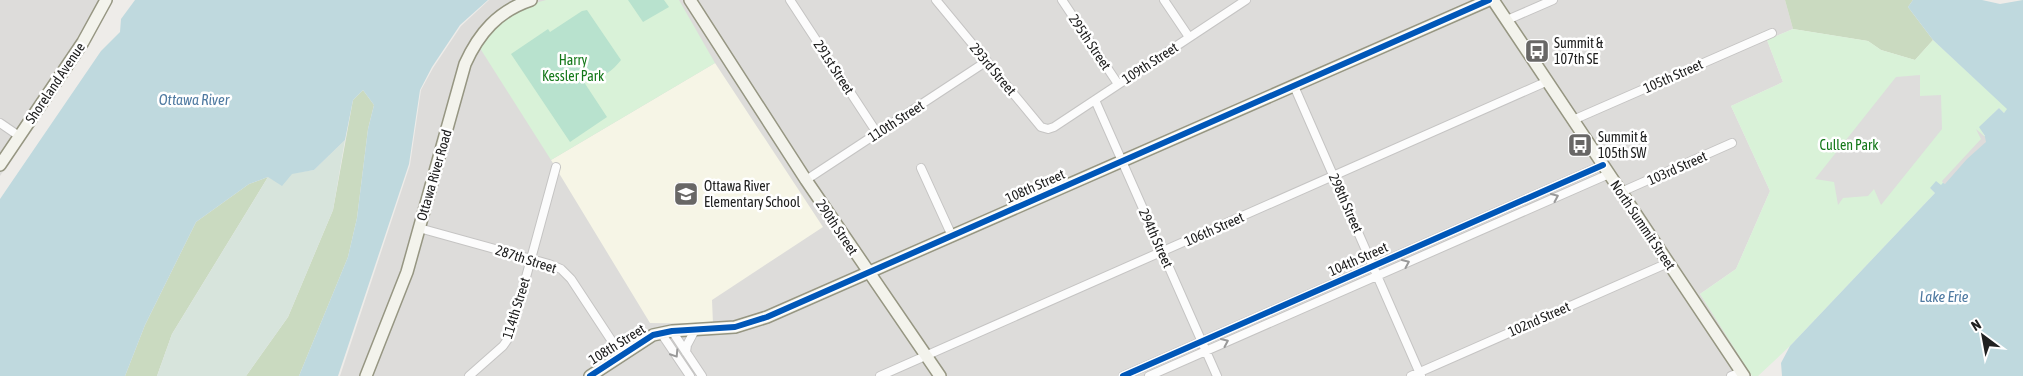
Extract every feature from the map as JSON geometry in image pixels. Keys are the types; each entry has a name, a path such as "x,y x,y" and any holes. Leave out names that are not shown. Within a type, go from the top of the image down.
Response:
{"street":[{"name":"Shoreland Avenue","path":"0,165 83,42 106,0"},
{"name":"Ottawa River Road","path":"366,376 400,292 465,64 474,43 501,14 532,0"},
{"name":"290th Street","path":"690,0 806,180 940,376"},
{"name":"291st Street","path":"790,0 877,134"},
{"name":"293rd Street","path":"936,0 1041,127 1048,129 1054,127"},
{"name":"295th Street","path":"1062,0 1118,84"},
{"path":"1164,0 1189,38"},
{"name":"109th Street","path":"1054,127 1246,0"},
{"name":"108th Street","path":"590,376 653,335 747,324 868,273 1489,0"},
{"name":"North Summit Street","path":"1493,0 1668,262 1739,374"},
{"path":"1507,20 1553,0"},
{"name":"105th Street","path":"1573,120 1772,33"},
{"name":"110th Street","path":"806,180 987,61"},
{"name":"106th Street","path":"880,376 1548,81"},
{"name":"298th Street","path":"1294,86 1420,374"},
{"name":"294th Street","path":"1095,100 1217,376"},
{"path":"0,123 19,136"},
{"name":"103rd Street","path":"1621,192 1732,144"},
{"name":"114th Street","path":"469,376 503,346 510,336 556,167"},
{"path":"922,168 952,236"},
{"name":"104th Street","path":"1123,376 1488,216 1606,169"},
{"name":"104th Street","path":"1149,376 1492,225 1606,169"},
{"path":"1488,216 1492,225"},
{"name":"287th Street","path":"419,228 549,264 561,270 571,279 621,355"},
{"name":"102nd Street","path":"1411,376 1420,374 1668,262"},
{"path":"1286,304 1290,314"},
{"path":"686,352 687,344 695,330"},
{"path":"667,332 686,352 702,376"},
{"path":"667,332 690,376"}],"shaded area":[{"path":"0,0 112,0 88,44 0,176"},
{"path":"489,0 1785,0 1793,29 1767,40 1783,82 1731,106 1770,191 1736,269 1700,294 1751,372 1742,376 340,376 410,165 421,90 461,26"},
{"name":"Ottawa River Elementary School","path":"715,63 823,227 712,300 713,324 650,323 551,160"},
{"path":"1920,75 1920,96 1941,95 1942,129 1881,205 1874,189 1868,196 1843,198 1838,205 1834,182 1815,179 1896,77"},
{"path":"345,140 333,210 288,317 246,376 157,376 172,334 268,177 314,170"}],"green space":[{"name":"Harry Kessler Park","path":"546,0 679,0 715,63 551,160 478,45 495,24 528,5"},
{"path":"628,0 664,0 669,7 643,22"},
{"path":"1785,0 1913,0 1908,7 1933,40 1915,60 1881,50 1868,41 1793,29"},
{"path":"587,10 621,60 604,75 594,79 582,79 607,117 570,142 511,54 548,29 550,32 582,11"},
{"name":"Cullen Park","path":"1793,29 1868,41 1881,50 1915,60 1933,40 2008,109 2004,113 1999,108 1980,127 1985,137 1941,186 1930,188 1935,193 1790,346 1758,376 1752,376 1700,294 1736,269 1770,191 1731,106 1783,82 1767,40"},
{"path":"363,90 374,105 368,129 357,218 348,257 299,376 246,376 288,317 333,210 353,100"},
{"path":"268,177 172,334 157,376 125,376 145,325 196,222 249,184"}],"water":[{"name":"Ottawa River","path":"135,0 488,0 460,25 432,67 420,90 409,164 338,376 299,376 348,257 357,218 368,129 374,105 363,90 353,100 345,140 314,170 292,174 282,186 268,177 249,184 196,222 145,325 125,376 0,376 0,199 101,51 120,32 121,19"},
{"name":"Lake Erie","path":"1913,0 1982,0 2000,4 2023,0 2023,376 1782,376 1781,363 1790,346 1935,193 1930,188 1936,181 1941,185 1985,136 1979,127 1999,108 2004,113 2007,109 1933,40 1908,7"}],"pier":[{"path":"1976,129 1985,137 1986,142 1967,159 1945,184 1943,183 1942,181 1981,139"}],"cycle path":[{"path":"590,376 653,335 672,331 735,327 767,317 1489,0"},
{"path":"1123,376 1603,165"}],"place":[{"name":"Summit & 107th SE","path":"1537,51"},
{"name":"Summit & 105th SW","path":"1580,145"},
{"name":"Ottawa River Elementary School","path":"686,194"}]}
